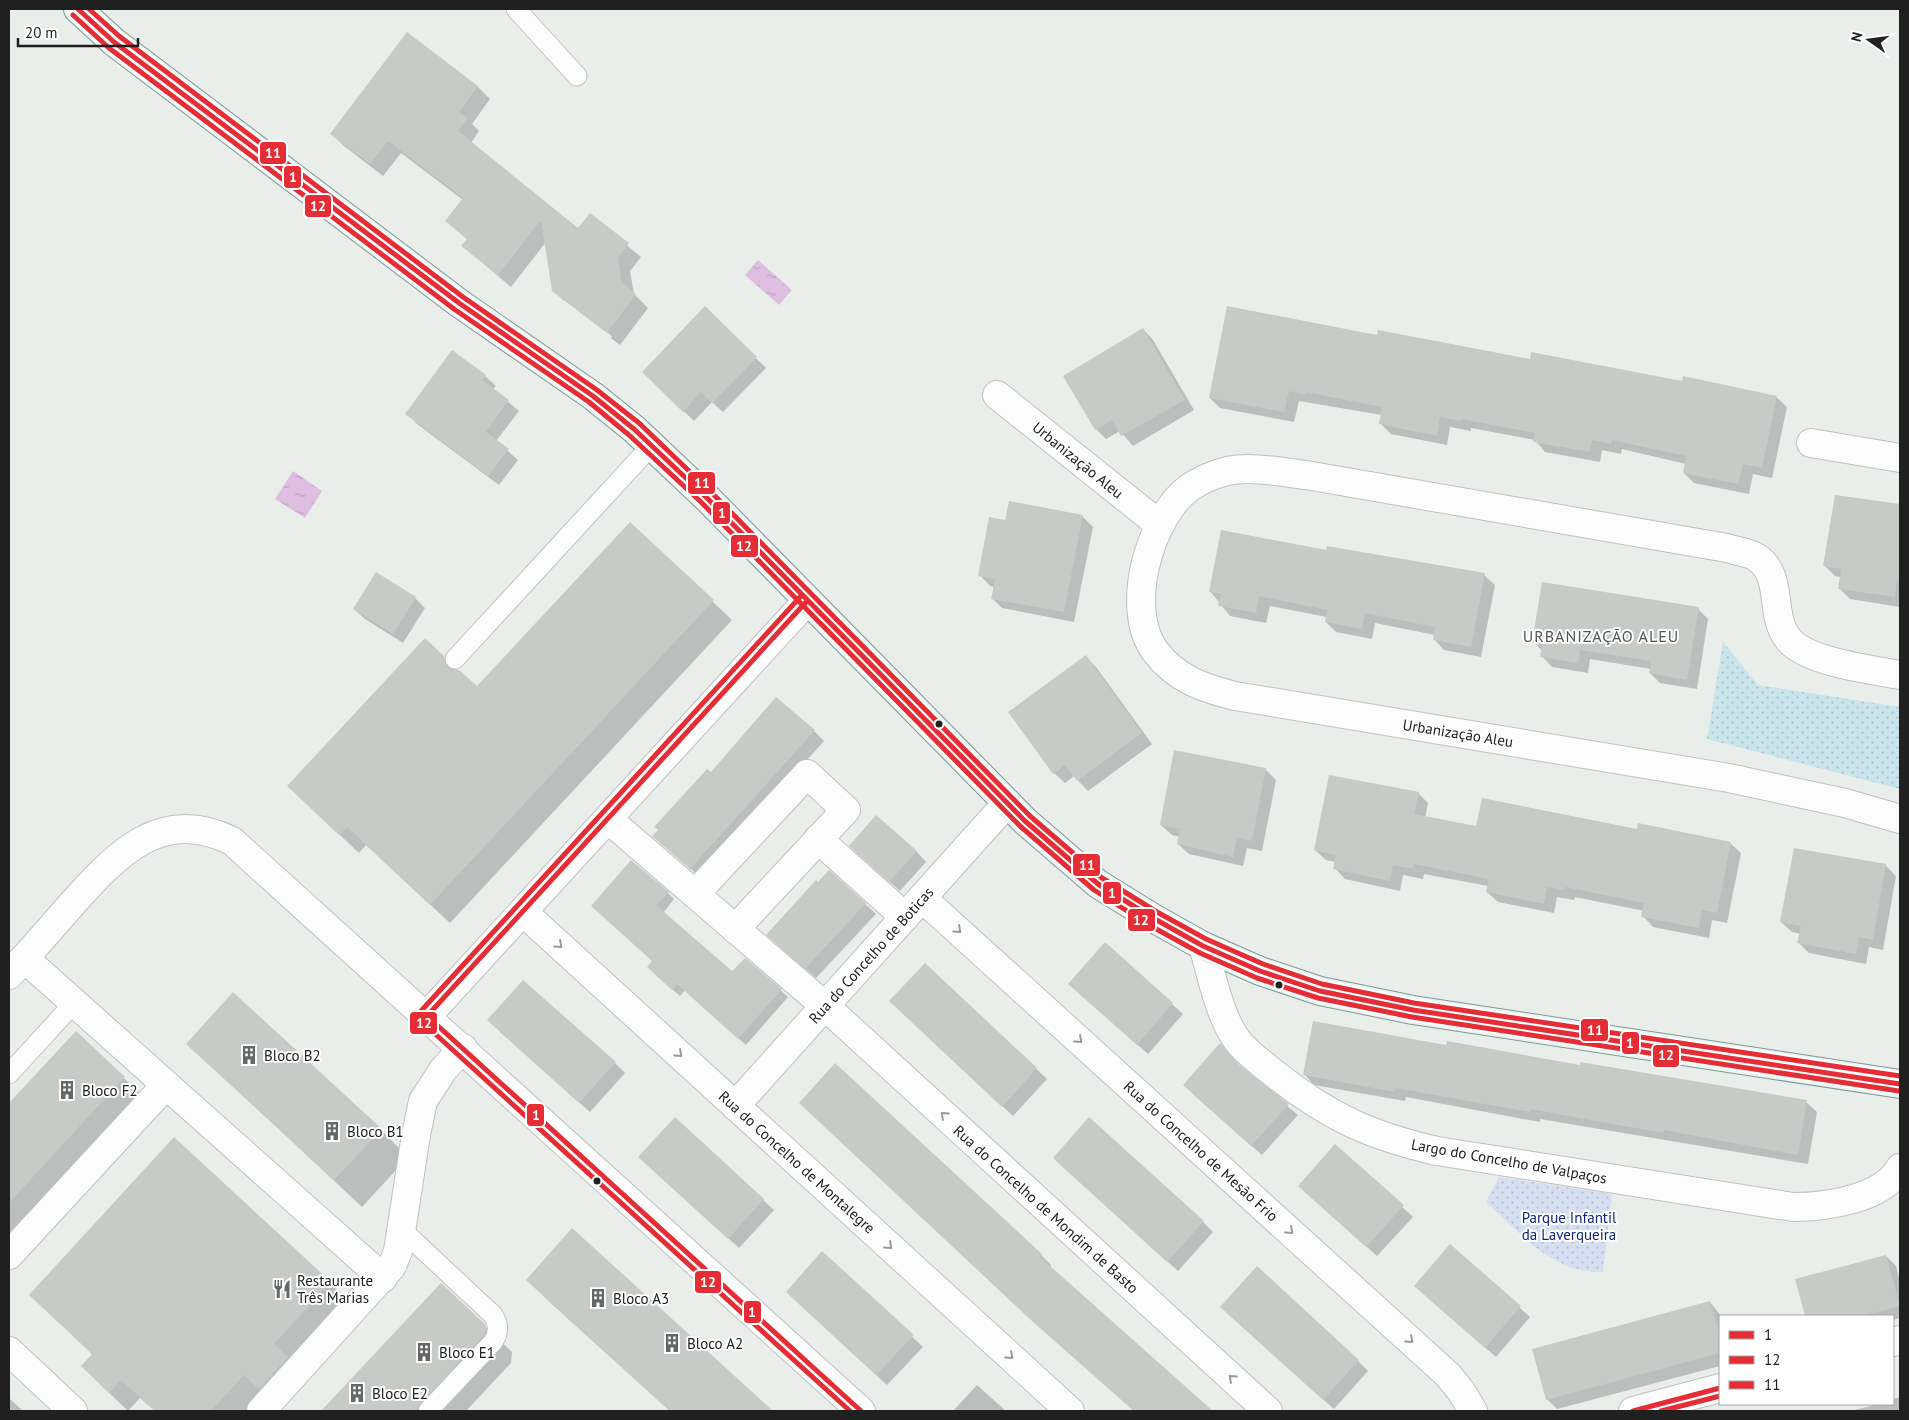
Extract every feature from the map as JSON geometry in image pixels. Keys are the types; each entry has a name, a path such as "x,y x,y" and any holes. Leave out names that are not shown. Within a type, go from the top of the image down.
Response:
{"street":[{"path":"78,9 114,42 459,303 593,396 652,444 1007,804 1098,884 1152,918 1203,946 1290,982 1373,1003 1900,1084"},
{"name":"Urbanização Aleu","path":"997,395 1160,525"},
{"path":"1811,444 1900,458"},
{"name":"Urbanização Aleu","path":"1900,674 1855,667 1827,660 1789,641 1781,628 1776,610 1773,581 1769,571 1755,557 1727,548 1306,475 1248,470 1228,471 1189,488 1173,504 1160,525 1144,576 1141,605 1144,627 1154,649 1171,668 1187,681 1210,690 1245,698 1729,778 1845,803 1900,819"},
{"path":"428,1016 807,601"},
{"path":"695,894 806,774 846,810 735,929"},
{"name":"Rua do Concelho de Boticas","path":"736,1106 1007,804"},
{"name":"Rua do Concelho de Mondim de Basto","path":"608,819 825,1006 1268,1411"},
{"path":"384,1278 74,1003 16,967 115,858 152,835 173,828 196,828 215,832 247,852 861,1411"},
{"name":"Rua do Concelho de Mesão Frio","path":"818,839 914,907 1448,1375 1462,1391 1472,1411"},
{"name":"Rua do Concelho de Montalegre","path":"523,912 1070,1411"},
{"name":"Largo do Concelho de Valpaços","path":"1203,946 1227,1021 1234,1037 1241,1045 1318,1107 1350,1124 1382,1137 1437,1151 1794,1207 1826,1205 1864,1195 1888,1184 1900,1168"},
{"path":"262,1411 384,1278 395,1259 417,1129 424,1101 443,1070 463,1048"},
{"path":"9,1255 166,1085"},
{"path":"9,1351 73,1411"},
{"path":"1633,1411 1719,1388"}],"lane":[{"path":"516,9 577,76"},
{"path":"455,659 652,444"},
{"path":"9,1074 74,1003"},
{"path":"401,1229 493,1315 498,1326 493,1342 428,1411"}],"shaded area":[{"path":"1723,642 1758,685 1900,707 1900,789 1707,739"}],"green space":[{"name":"Parque Infantil da Laverqueira","path":"1499,1177 1612,1194 1603,1272 1585,1271 1568,1266 1553,1259 1525,1238 1486,1202"}],"water":[{"path":"758,260 792,290 779,305 745,275"},
{"path":"293,471 322,491 305,518 275,499"}],"building":[{"path":"407,32 478,86 459,112 468,118 458,131 578,228 590,213 629,243 618,258 622,283 636,294 607,333 552,291 541,220 498,275 461,246 467,239 445,221 463,198 388,141 370,164 330,134"},
{"path":"705,306 757,357 712,403 701,392 683,412 642,372"},
{"path":"1227,306 1377,335 1378,330 1530,359 1531,352 1682,381 1683,376 1777,396 1762,468 1743,464 1738,484 1683,473 1686,456 1612,440 1611,444 1592,440 1590,452 1533,442 1535,433 1461,419 1461,421 1440,417 1437,436 1379,424 1382,407 1306,392 1305,395 1289,391 1284,412 1209,398"},
{"path":"1143,328 1185,400 1121,436 1112,420 1095,430 1063,376"},
{"path":"452,350 486,375 482,380 509,400 486,432 509,449 488,476 405,414"},
{"path":"1835,495 1900,504 1900,581 1897,580 1895,597 1838,589 1841,569 1823,566"},
{"path":"1009,501 1083,515 1064,612 991,599 995,579 978,576 989,517 1005,520"},
{"path":"630,522 714,600 430,905 347,827 339,835 287,786 425,638 444,656 447,667 459,670 477,686"},
{"path":"1221,530 1326,550 1327,546 1485,573 1471,647 1433,640 1435,627 1365,613 1362,629 1325,622 1327,610 1259,596 1256,613 1218,606 1221,594 1209,592"},
{"path":"376,572 416,597 393,634 353,609"},
{"path":"1542,582 1699,607 1687,680 1649,673 1651,661 1580,650 1578,663 1540,657 1542,645 1532,643"},
{"path":"1086,655 1142,733 1077,781 1065,765 1053,774 1008,712"},
{"path":"776,697 815,730 690,869 652,836 658,830 654,827 707,769 711,772"},
{"path":"1174,750 1266,768 1252,841 1237,838 1233,857 1177,844 1180,829 1160,825"},
{"path":"1329,775 1419,792 1414,814 1476,826 1482,798 1637,829 1638,823 1731,842 1717,913 1702,910 1699,928 1641,917 1644,903 1565,887 1564,890 1547,887 1544,904 1486,892 1489,879 1414,864 1413,869 1393,865 1390,881 1333,869 1336,855 1314,850"},
{"path":"876,815 917,851 889,882 849,846"},
{"path":"1794,848 1886,864 1873,940 1859,937 1856,954 1797,943 1801,926 1780,922"},
{"path":"631,860 669,892 656,905 732,971 745,958 782,989 738,1039 677,984 672,990 647,967 652,961 591,906"},
{"path":"829,870 866,903 805,969 766,935 816,880 818,882"},
{"path":"1105,942 1173,1003 1137,1045 1068,984"},
{"path":"925,963 1037,1068 1002,1107 889,1001"},
{"path":"523,980 616,1062 579,1103 487,1020"},
{"path":"233,992 382,1129 334,1180 186,1044"},
{"path":"1313,1021 1446,1045 1447,1041 1580,1065 1580,1062 1807,1100 1798,1155 1664,1130 1663,1133 1530,1109 1529,1112 1396,1088 1395,1092 1303,1075"},
{"name":"Bloco F2","path":"76,1031 125,1077 9,1203 9,1103"},
{"path":"1220,1043 1238,1064 1289,1104 1251,1146 1183,1085"},
{"path":"835,1063 1042,1254 1040,1257 1213,1411 1134,1411 1032,1321 799,1103"},
{"path":"675,1117 764,1199 728,1239 638,1157"},
{"path":"1089,1117 1204,1221 1167,1262 1053,1158"},
{"path":"174,1137 331,1282 274,1344 288,1357 259,1389 244,1375 211,1411 155,1411 121,1380 109,1393 81,1366 92,1354 29,1295"},
{"path":"1335,1144 1404,1205 1366,1247 1298,1186"},
{"path":"572,1228 773,1411 670,1411 526,1280"},
{"path":"1450,1244 1521,1306 1485,1348 1414,1286"},
{"path":"822,1251 914,1335 876,1375 786,1292"},
{"path":"1886,1255 1900,1306 1865,1315 1805,1315 1795,1279"},
{"path":"1257,1266 1359,1360 1323,1400 1220,1307"},
{"name":"Bloco E1","path":"441,1283 485,1324 486,1330 484,1335 415,1411 321,1411"},
{"path":"1710,1301 1719,1333 1719,1353 1546,1400 1532,1349"}],"transit line":[{"name":"1","path":"78,9 114,42 459,303 593,396 634,429 707,498 1025,821 1098,884 1153,918 1203,946 1260,971 1320,991 1413,1010 1900,1084"},
{"name":"11","path":"89,9 119,36 463,297 597,390 639,423 712,493 1030,816 1102,878 1157,912 1206,939 1263,964 1322,984 1414,1003 1900,1076"},
{"name":"12","path":"73,15 109,48 454,309 589,402 629,435 702,503 1020,826 1094,890 1149,925 1200,953 1257,978 1318,998 1412,1017 1899,1091"},
{"name":"12","path":"801,596 421,1011 420,1016 422,1022 850,1411"},
{"name":"1","path":"427,1016 807,601"},
{"name":"1","path":"427,1016 861,1411"},
{"name":"1","path":"1633,1411 1719,1388"},
{"name":"12","path":"1661,1411 1719,1396"}],"place":[{"name":"Bloco B2","path":"249,1055"},
{"name":"Bloco F2","path":"67,1090"},
{"name":"Bloco B1","path":"332,1131"},
{"name":"Restaurante Três Marias","path":"282,1289"},
{"name":"Bloco A3","path":"598,1298"},
{"name":"Bloco A2","path":"672,1343"},
{"name":"Bloco E1","path":"424,1352"},
{"name":"Bloco E2","path":"357,1393"}],"district":[{"name":"URBANIZAÇÃO ALEU","path":"1601,636"}]}
